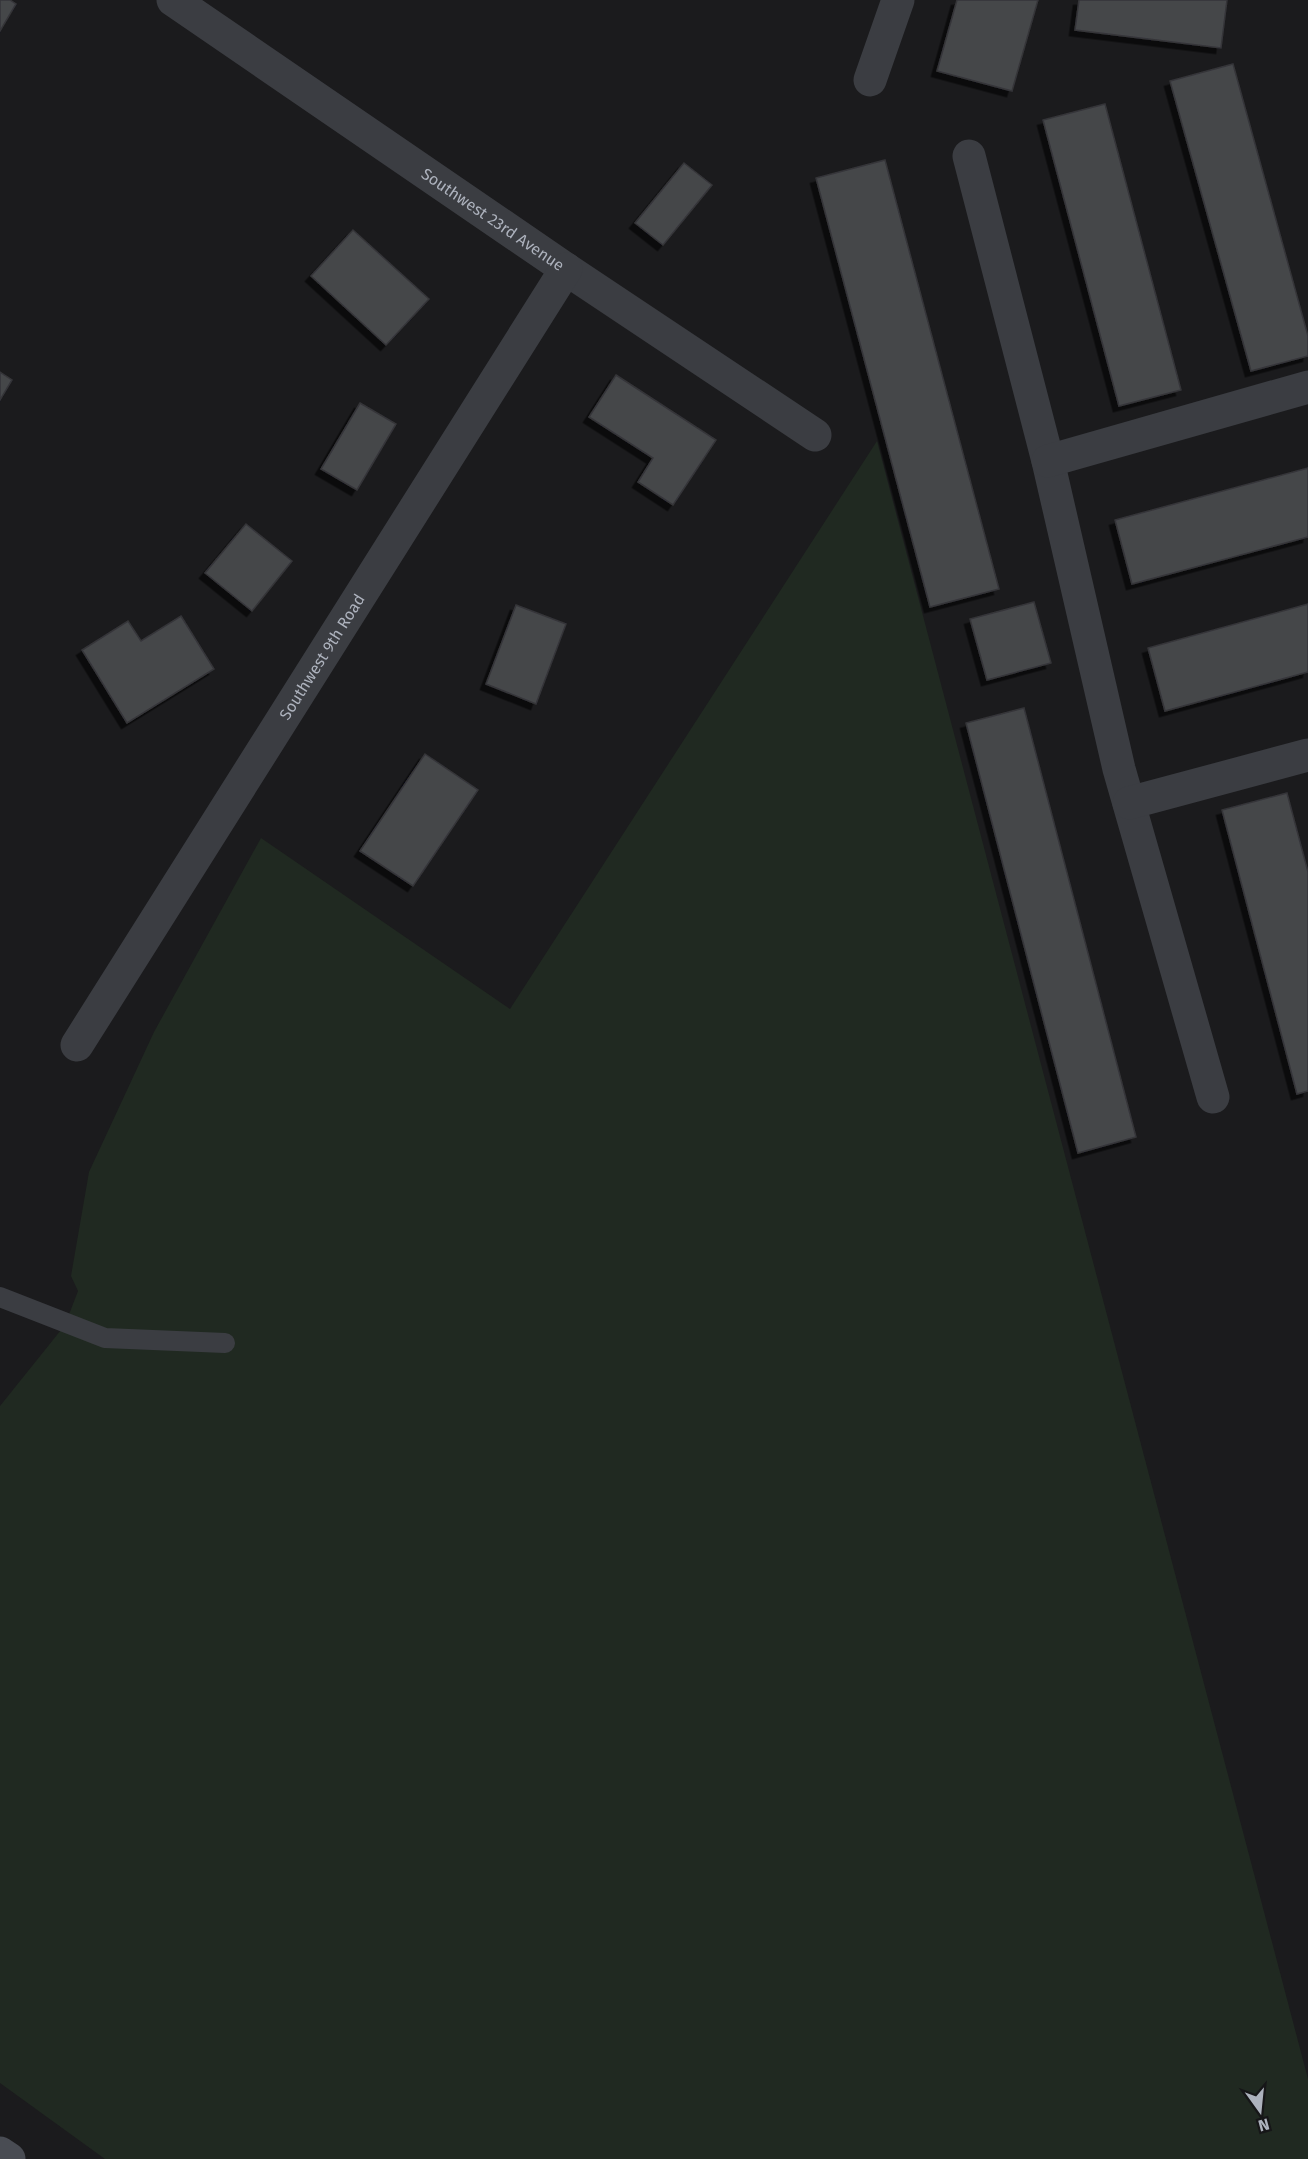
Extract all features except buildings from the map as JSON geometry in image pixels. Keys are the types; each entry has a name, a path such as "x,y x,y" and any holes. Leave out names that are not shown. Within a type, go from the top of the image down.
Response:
{"main road":[{"path":"0,2153 9,2159"}],"street":[{"name":"Southwest 23rd Avenue","path":"173,0 566,269 815,435"},
{"path":"870,80 898,0"},
{"path":"969,156 1048,460 1129,803 1213,1097"},
{"name":"Southwest 9th Road","path":"77,1045 566,269"},
{"path":"1048,460 1308,387"},
{"path":"1129,803 1308,755"}],"lane":[{"path":"0,1297 105,1338 225,1344"}],"shaded area":[{"path":"877,441 1308,2079 1308,2159 105,2159 0,2083 0,1406 65,1325 78,1291 71,1276 89,1172 154,1032 261,838 510,1009"}]}
